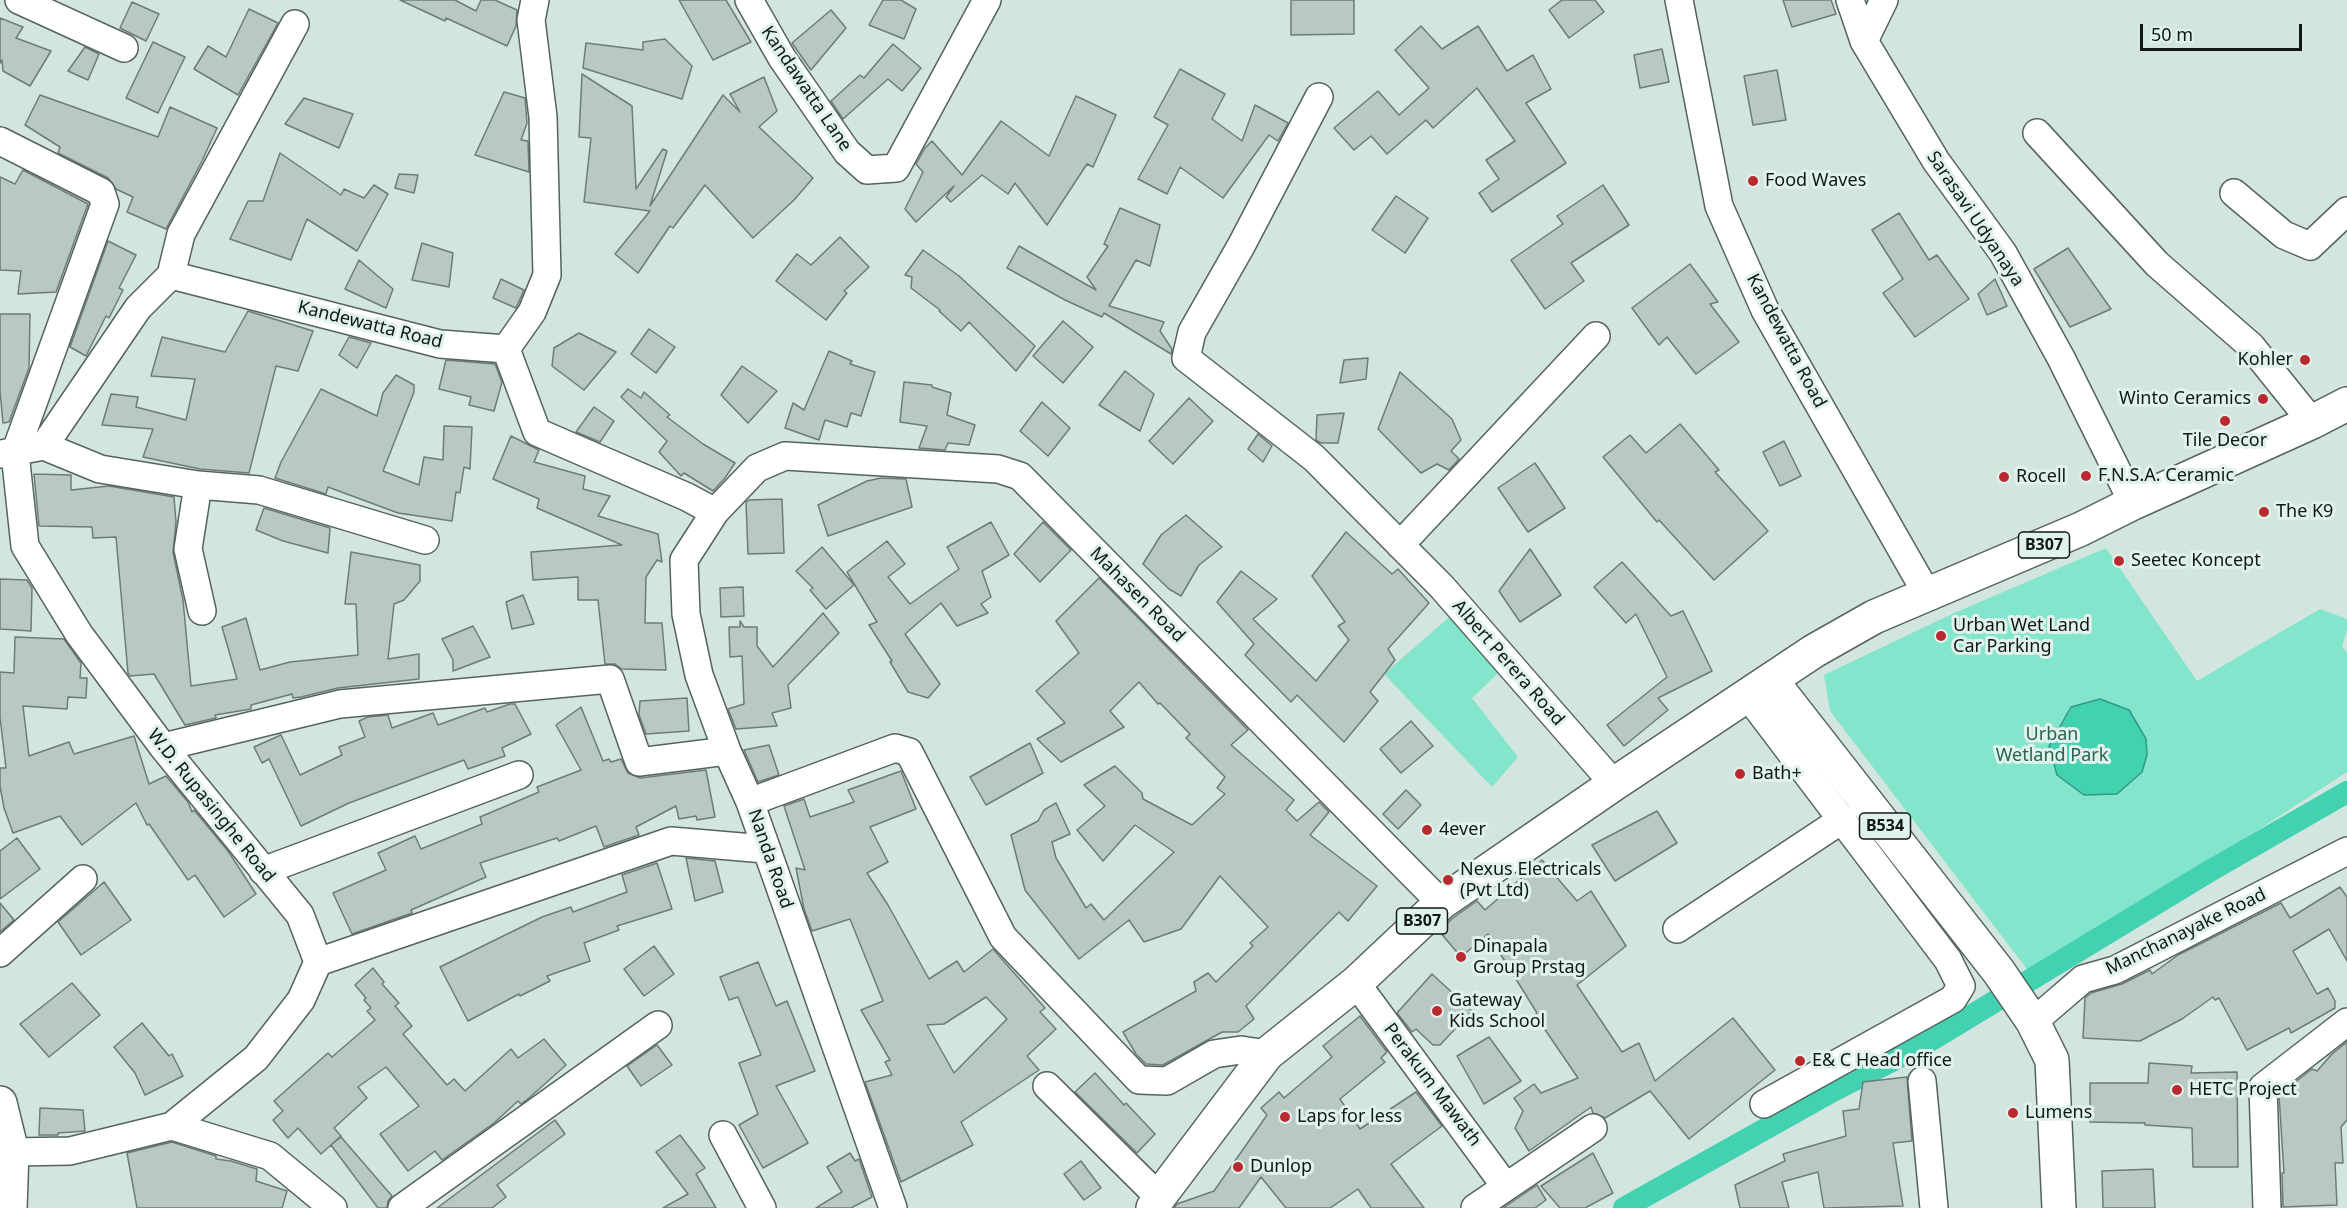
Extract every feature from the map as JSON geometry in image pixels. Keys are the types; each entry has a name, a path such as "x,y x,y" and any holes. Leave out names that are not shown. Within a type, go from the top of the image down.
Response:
{"main road":[{"name":"B307","path":"1156,1202 1268,1054 1356,983 1441,903 1614,784 1844,633 1874,617 2081,529 2347,404"},
{"name":"B534","path":"1759,688 1999,972 2033,1022 2052,1060 2059,1208"},
{"path":"0,1103 12,1152 10,1208"}],"street":[{"path":"19,0 124,48"},
{"path":"535,0 531,20 543,117 547,275 532,312 506,349 537,432 687,497 715,512"},
{"name":"Kandawatta Lane","path":"749,0 782,58 846,152 867,170 896,168 987,0"},
{"name":"Kandewatta Road","path":"1679,0 1719,206 1765,310 1927,594"},
{"name":"Sarasavi Udyanaya","path":"1850,0 1864,42 1935,161 2003,253 2061,358 2133,503"},
{"path":"1864,42 1884,0"},
{"path":"44,446 138,308 171,275 181,234 295,24"},
{"name":"Albert Perera Road","path":"1318,98 1241,246 1192,332 1186,358 1314,458 1442,587 1614,784"},
{"path":"2037,133 2157,264 2251,346 2312,422"},
{"path":"0,141 101,192 105,204 7,453"},
{"path":"2234,193 2284,235 2310,246 2347,211"},
{"name":"Kandewatta Road","path":"171,275 440,344 506,349"},
{"path":"1400,545 1596,336"},
{"path":"7,453 44,446 100,469 198,485 259,490 425,540"},
{"name":"W.D. Rupasinghe Road","path":"7,453 25,546 79,634 163,747 300,915 318,962"},
{"name":"Mahasen Road","path":"757,468 785,456 998,469 1020,476 1441,903"},
{"name":"Nanda Road","path":"757,468 715,512 684,560 686,614 699,675 727,751 750,802 893,1208"},
{"path":"198,485 188,549 202,611"},
{"path":"163,747 340,704 610,679 639,762 727,751"},
{"path":"1759,688 1843,819 1948,960 1961,986 1953,999 1764,1104"},
{"path":"750,802 895,748 909,752 1003,937 1139,1080 1167,1081 1214,1054 1241,1050 1268,1054"},
{"path":"263,871 519,775"},
{"path":"1677,929 1843,819"},
{"path":"12,1152 70,1151 172,1126 256,1058 302,1000 318,962 671,841 765,849"},
{"name":"Manchanayake Road","path":"2033,1022 2083,979 2115,970 2347,851"},
{"path":"0,953 83,879"},
{"name":"Perakum Mawath","path":"1356,983 1506,1187"},
{"path":"2267,1208 2263,1086 2347,1022"},
{"path":"402,1208 658,1024"},
{"path":"1922,1081 1934,1208"},
{"path":"1047,1086 1156,1202"},
{"path":"172,1126 270,1156 333,1208"},
{"path":"1475,1208 1593,1128"},
{"path":"723,1135 762,1208"}],"green space":[{"name":"Urban Wetland Park","path":"2106,548 2197,681 2320,609 2347,619 2347,630 2342,646 2347,653 2347,772 2033,977 1830,711 1824,675 1954,613"},
{"path":"1454,613 1510,662 1472,698 1518,757 1492,787 1384,674"}],"shaded area":[{"path":"2100,699 2129,710 2146,739 2147,755 2142,772 2117,794 2084,795 2057,775 2049,746 2071,707"}],"building":[{"path":"400,0 455,0 476,11 481,0 495,0 517,10 516,26 507,46"},
{"path":"679,0 726,0 751,42 713,60"},
{"path":"883,0 901,0 916,9 904,39 869,25"},
{"path":"1291,0 1354,0 1354,34 1291,35"},
{"path":"1562,0 1595,0 1604,12 1569,38 1549,10"},
{"path":"1783,0 1831,0 1836,14 1792,27"},
{"path":"132,2 159,14 146,41 120,28"},
{"path":"249,9 278,23 238,95 194,69 208,46 226,57"},
{"path":"831,10 846,28 811,70 792,43"},
{"path":"0,18 23,27 16,38 51,51 30,86 3,71 2,60 0,63"},
{"path":"1421,26 1442,49 1478,26 1507,71 1533,55 1551,89 1526,103 1566,163 1492,212 1479,193 1499,179 1486,160 1515,141 1477,88 1433,128 1426,120 1387,154 1371,136 1354,150 1334,128 1378,91 1399,115 1429,88 1395,50"},
{"path":"665,39 692,66 682,99 583,68 586,43 643,50 643,42"},
{"path":"153,42 185,57 158,113 126,98"},
{"path":"893,44 921,68 902,91 888,79 843,119 831,101 860,75 864,78"},
{"path":"85,47 99,54 88,80 68,71"},
{"path":"1662,49 1669,82 1640,88 1634,55"},
{"path":"1180,69 1225,94 1212,119 1242,141 1255,105 1288,123 1278,141 1269,135 1223,198 1180,167 1167,194 1138,179 1168,125 1154,117"},
{"path":"1777,70 1786,120 1753,125 1744,76"},
{"path":"582,74 632,106 636,189 663,149 667,151 650,206 723,95 740,112 730,94 764,77 777,111 759,127 813,178 794,200 753,238 705,185 673,228 670,226 638,273 615,254 650,211 584,202 591,138 579,137"},
{"path":"504,92 525,98 527,123 521,140 528,141 529,172 475,155"},
{"path":"40,95 158,137 170,107 217,128 166,229 127,212 133,197 116,189 108,178 58,153 60,147 25,125"},
{"path":"1076,96 1116,115 1093,167 1087,164 1047,225 1015,183 1008,194 982,175 951,202 946,197 954,186 916,222 905,209 923,172 916,164 932,141 962,175 1001,121 1049,156"},
{"path":"304,98 353,114 339,148 285,124"},
{"path":"280,153 341,195 344,189 364,198 374,185 388,194 357,251 307,219 291,260 230,239 248,201 263,201"},
{"path":"23,170 88,204 56,292 18,294 21,271 0,270 0,177 15,184"},
{"path":"399,174 418,175 414,193 395,188"},
{"path":"1603,185 1629,225 1571,263 1584,281 1545,309 1511,260 1563,224 1557,216"},
{"path":"1396,196 1428,218 1405,253 1372,230"},
{"path":"1120,208 1160,225 1150,266 1136,260 1109,306 1164,322 1160,331 1172,349 1171,354 1104,313 1102,317 1065,300 1007,268 1019,246 1096,290 1087,277 1108,246 1104,244"},
{"path":"1899,213 1929,260 1937,255 1969,299 1915,337 1883,293 1903,279 1872,230"},
{"path":"840,237 869,267 844,291 847,293 826,320 776,281 797,254 811,265"},
{"path":"108,241 136,255 119,288 123,290 109,318 106,316 86,356 70,347"},
{"path":"422,243 453,253 449,287 412,280"},
{"path":"2068,248 2111,309 2070,327 2034,269"},
{"path":"923,250 959,276 1035,346 1016,371 969,322 961,331 940,310 911,288 912,277 905,275"},
{"path":"359,260 393,289 386,308 345,289"},
{"path":"1690,264 1718,302 1710,304 1739,342 1696,374 1667,337 1659,345 1632,308"},
{"path":"501,279 524,290 516,308 493,298"},
{"path":"1995,279 2007,306 1987,315 1978,294"},
{"path":"248,311 313,331 298,371 276,366 249,473 200,469 143,457 153,429 102,425 111,394 138,397 136,407 186,420 195,379 151,376 162,337 225,352"},
{"path":"0,314 30,314 29,368 9,422 3,423 0,391"},
{"path":"1063,321 1093,347 1063,383 1033,356"},
{"path":"649,329 675,347 656,373 631,354"},
{"path":"579,333 616,352 584,390 552,366 554,348"},
{"path":"349,337 371,343 357,368 339,355"},
{"path":"829,351 852,361 850,364 875,372 861,416 851,413 847,427 825,420 819,440 785,428 793,403 804,410"},
{"path":"1368,358 1366,379 1340,383 1344,360"},
{"path":"446,360 495,364 502,382 494,411 469,405 471,397 439,389"},
{"path":"742,366 777,391 748,423 721,395"},
{"path":"1125,371 1154,394 1140,431 1099,405"},
{"path":"1400,372 1452,419 1461,440 1451,451 1459,459 1449,470 1437,464 1421,473 1378,429"},
{"path":"396,375 414,385 414,392 383,471 419,485 424,457 443,460 444,426 472,427 470,469 464,467 460,493 456,492 452,521 398,513 328,487 326,494 275,478 281,462 321,389 377,416 383,393"},
{"path":"904,382 932,385 932,387 951,393 947,415 975,425 969,445 948,443 945,450 919,448 927,426 900,422"},
{"path":"628,389 641,398 644,392 670,415 667,417 703,444 735,463 713,491 684,473 681,476 659,452 667,441 621,397"},
{"path":"1189,398 1213,421 1173,464 1149,441"},
{"path":"1042,402 1070,428 1048,456 1020,431"},
{"path":"594,407 614,421 600,442 576,432"},
{"path":"1344,413 1338,443 1321,443 1316,440 1317,415"},
{"path":"1680,424 1719,470 1715,472 1768,531 1714,580 1659,520 1657,522 1603,457 1630,435 1646,453"},
{"path":"1258,434 1272,446 1263,462 1248,449"},
{"path":"511,436 539,450 534,462 585,476 583,489 610,496 598,516 658,534 662,562 657,560 646,577 645,623 662,623 666,670 622,669 615,664 605,664 598,600 578,600 578,577 533,580 531,552 622,545 537,508 539,499 493,479"},
{"path":"1784,441 1801,476 1780,486 1763,452"},
{"path":"1535,463 1565,508 1528,532 1498,488"},
{"path":"34,474 71,475 71,490 109,486 174,497 176,522 173,552 183,600 191,686 237,679 222,627 246,618 260,670 290,662 358,655 356,604 345,604 351,552 420,565 420,581 404,600 394,604 388,659 419,654 419,679 338,688 293,698 292,694 251,705 251,709 215,715 216,718 185,725 154,674 130,676 128,673 116,537 93,538 92,527 39,526"},
{"path":"881,478 906,479 912,507 828,536 818,505 867,481"},
{"path":"782,499 784,553 748,554 746,502"},
{"path":"264,508 330,528 328,553 283,541 256,530"},
{"path":"1186,515 1222,547 1199,565 1181,596 1169,589 1143,564 1161,535"},
{"path":"991,522 1009,555 982,571 991,597 981,604 988,613 957,626 941,603 905,634 940,684 928,698 908,692 869,625 877,622 847,572 887,541 905,564 888,577 910,604 959,569 947,547"},
{"path":"1043,522 1071,550 1040,582 1014,554"},
{"path":"1346,532 1392,574 1398,569 1429,603 1388,649 1395,660 1370,692 1378,701 1344,742 1297,695 1291,702 1245,655 1254,644 1217,602 1241,571 1277,599 1253,619 1316,681 1349,640 1338,626 1345,622 1312,576"},
{"path":"822,547 854,585 826,609 810,590 813,588 796,571"},
{"path":"1530,549 1561,595 1520,622 1499,591"},
{"path":"1622,562 1671,616 1683,611 1712,671 1658,698 1668,710 1624,746 1607,725 1667,677 1636,614 1626,623 1594,587"},
{"path":"1099,578 1248,730 1231,745 1294,800 1286,810 1297,821 1319,802 1329,812 1310,835 1377,886 1348,921 1339,912 1246,1006 1254,1019 1238,1032 1222,1032 1163,1065 1146,1064 1136,1054 1123,1032 1196,991 1194,982 1208,973 1216,982 1253,946 1250,943 1268,927 1220,876 1181,929 1144,942 1129,920 1079,959 1025,890 1011,835 1038,821 1044,810 1056,803 1070,834 1052,842 1056,858 1086,908 1091,904 1104,920 1174,852 1135,825 1103,861 1077,830 1105,806 1084,785 1115,766 1142,793 1143,799 1192,825 1225,794 1217,788 1225,777 1186,738 1190,734 1160,703 1158,704 1139,682 1110,711 1124,727 1061,762 1037,739 1065,723 1036,691 1079,653 1056,621"},
{"path":"0,579 27,580 32,588 31,631 0,629"},
{"path":"743,587 744,616 721,617 720,588"},
{"path":"523,595 534,624 512,629 506,602"},
{"path":"823,613 839,633 788,685 791,708 772,713 777,726 736,729 728,709 744,704 742,656 730,657 729,627 740,627 740,621 744,627 757,627 757,646 773,667"},
{"path":"473,626 490,657 453,671 453,660 442,639"},
{"path":"15,637 64,639 81,663 80,678 87,678 86,698 68,697 67,709 23,706 29,756 69,742 74,754 134,736 149,784 166,776 188,802 192,812 194,810 228,851 256,894 224,917 195,875 188,880 149,824 147,825 136,803 82,845 60,816 13,833 4,808 0,786 0,768 6,768 0,717 0,672 14,673"},
{"path":"687,698 689,731 646,734 639,715 640,701"},
{"path":"515,704 531,734 502,748 505,756 468,769 464,760 349,803 301,826 269,759 262,763 254,747 281,735 300,775 342,755 339,747 365,737 359,721 368,717 388,715 392,728 433,713 438,725 485,708 487,712"},
{"path":"581,707 603,761 609,759 611,762 621,759 628,773 640,778 706,770 715,817 697,820 696,816 679,819 676,806 636,827 639,835 604,847 596,826 559,841 557,838 480,863 486,877 411,910 412,913 352,934 333,893 386,870 378,853 415,836 421,849 482,824 480,817 539,792 537,787 581,770 556,725"},
{"path":"1411,721 1433,746 1401,773 1380,749"},
{"path":"1030,743 1043,773 986,805 970,777"},
{"path":"769,745 779,775 758,782 744,750"},
{"path":"901,771 916,809 870,827 888,862 867,873 888,905 929,979 957,961 964,972 993,949 1045,1008 1040,1012 1056,1029 1027,1056 1039,1070 961,1122 973,1145 901,1182 865,1082 892,1075 885,1062 890,1060 861,1010 883,1001 850,919 812,931 804,909 796,868 805,870 784,806 804,799 810,817 854,802 848,790","holes":["986,997 1007,1019 954,1073 927,1025 944,1024"]},
{"path":"1406,790 1421,805 1398,829 1383,814"},
{"path":"1657,811 1677,843 1615,881 1592,845"},
{"path":"17,838 40,869 0,899 0,851"},
{"path":"686,858 715,861 723,892 695,901"},
{"path":"1542,860 1577,901 1591,891 1626,946 1577,985 1622,1052 1639,1043 1655,1081 1733,1018 1775,1070 1689,1139 1650,1091 1605,1118 1593,1113 1591,1107 1529,1151 1515,1128 1523,1111 1514,1098 1534,1084 1541,1093 1578,1078 1535,1015 1537,1013 1488,934 1461,957 1439,931 1477,901 1485,910"},
{"path":"657,863 672,909 617,926 619,930 584,943 590,961 547,976 550,981 520,996 519,994 468,1021 440,967 542,917 571,907 573,912 627,892 622,875"},
{"path":"104,882 131,920 81,955 58,922"},
{"path":"2340,887 2347,897 2347,961 2329,929 2293,951 2317,994 2328,988 2335,1001 2335,1008 2291,1033 2289,1028 2247,1050 2219,998 2215,1000 2213,997 2182,1019 2140,1041 2083,1038 2085,998 2091,993 2122,984 2150,970 2152,974 2178,955 2281,903 2290,918"},
{"path":"0,903 14,920 0,932"},
{"path":"654,946 674,974 644,996 624,969"},
{"path":"758,962 776,1006 787,1001 815,1071 776,1086 808,1143 763,1168 739,1125 758,1114 739,1063 761,1055 738,997 729,1000 720,977"},
{"path":"373,968 384,982 382,984 399,1003 395,1006 412,1026 403,1034 447,1085 454,1079 465,1091 511,1049 518,1058 544,1039 566,1065 529,1098 521,1104 518,1101 494,1123 442,1160 435,1151 408,1171 380,1134 419,1106 386,1067 358,1087 367,1098 334,1128 341,1136 321,1154 298,1128 288,1138 273,1120 283,1111 274,1101 328,1053 332,1057 375,1020 367,1011 371,1008 364,1000 366,998 355,985"},
{"path":"1432,974 1472,1011 1440,1045 1433,1045 1416,1029 1412,1032 1397,1013"},
{"path":"72,983 100,1015 49,1057 20,1024"},
{"path":"1360,1016 1387,1052 1381,1058 1385,1062 1340,1099 1360,1129 1416,1092 1442,1126 1391,1164 1424,1208 1371,1208 1358,1189 1330,1208 1286,1208 1261,1177 1239,1208 1174,1208 1177,1204 1214,1191 1267,1115 1261,1108 1279,1092 1284,1098 1332,1057 1323,1046"},
{"path":"142,1023 169,1056 172,1054 183,1076 145,1095 135,1073 114,1047"},
{"path":"1489,1037 1521,1081 1484,1104 1457,1056"},
{"path":"2347,1042 2347,1120 2341,1127 2343,1163 2335,1163 2337,1205 2283,1207 2282,1173 2284,1173 2279,1095 2312,1069 2317,1071"},
{"path":"657,1045 672,1065 641,1086 627,1066"},
{"path":"2149,1063 2192,1066 2191,1073 2237,1072 2238,1167 2193,1167 2192,1128 2145,1125 2145,1123 2090,1122 2090,1083 2148,1083"},
{"path":"1095,1073 1155,1134 1137,1153 1075,1092"},
{"path":"1907,1077 1912,1141 1893,1143 1903,1206 1824,1208 1818,1172 1782,1182 1789,1208 1740,1208 1735,1185 1785,1161 1783,1154 1846,1136 1843,1111 1859,1109 1863,1082"},
{"path":"40,1108 83,1110 85,1131 39,1135"},
{"path":"555,1120 565,1134 497,1185 506,1197 492,1208 437,1208"},
{"path":"680,1135 705,1168 696,1174 716,1208 663,1208 688,1194 656,1152"},
{"path":"341,1137 392,1196 387,1208 378,1208 331,1145"},
{"path":"172,1142 216,1156 216,1159 257,1169 256,1181 287,1191 282,1208 137,1208 127,1153"},
{"path":"850,1153 855,1161 859,1159 872,1197 851,1208 816,1208 842,1192 827,1167"},
{"path":"1593,1153 1613,1193 1585,1208 1560,1208 1541,1186"},
{"path":"1081,1161 1101,1188 1084,1200 1064,1174"},
{"path":"2153,1169 2155,1208 2103,1208 2102,1171"},
{"path":"1537,1185 1546,1200 1535,1208 1503,1208"}],"waterway":[{"path":"1624,1208 1833,1091 1923,1045 2208,872 2347,792"}],"place":[{"name":"Food Waves","path":"1753,181"},
{"name":"Kohler","path":"2305,360"},
{"name":"Winto Ceramics","path":"2263,399"},
{"name":"Tile Decor","path":"2225,421"},
{"name":"F.N.S.A. Ceramic","path":"2086,476"},
{"name":"Rocell","path":"2004,477"},
{"name":"The K9","path":"2264,512"},
{"name":"Seetec Koncept","path":"2119,561"},
{"name":"Urban Wet Land Car Parking","path":"1941,636"},
{"name":"Bath+","path":"1740,774"},
{"name":"4ever","path":"1427,830"},
{"name":"Nexus Electricals (Pvt Ltd)","path":"1448,880"},
{"name":"Dinapala Group Prstag","path":"1461,957"},
{"name":"Gateway Kids School","path":"1437,1011"},
{"name":"E& C Head office","path":"1800,1061"},
{"name":"HETC Project","path":"2177,1090"},
{"name":"Lumens","path":"2013,1113"},
{"name":"Laps for less","path":"1285,1117"},
{"name":"Dunlop","path":"1238,1167"}]}
